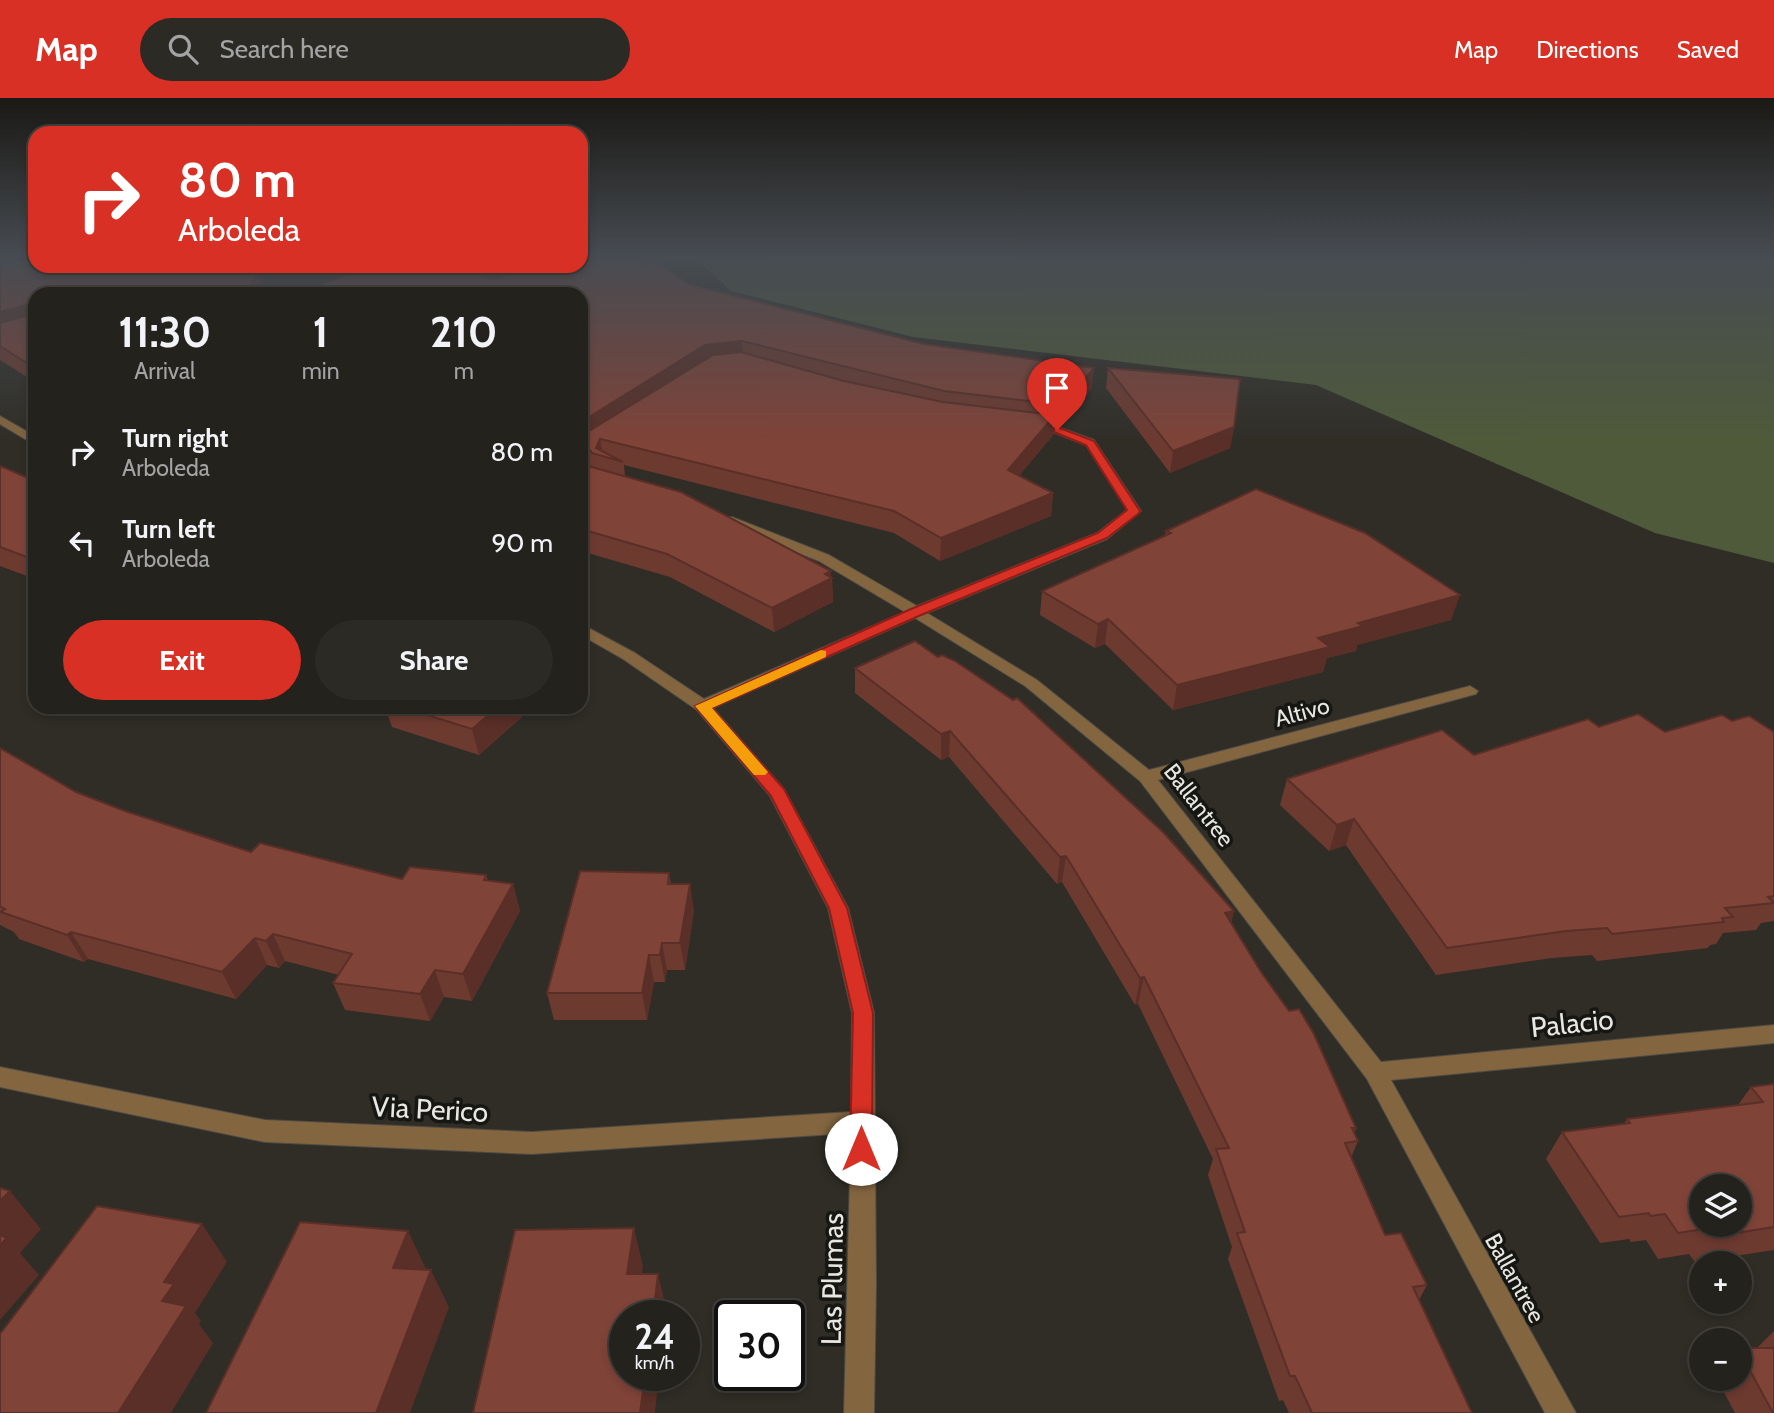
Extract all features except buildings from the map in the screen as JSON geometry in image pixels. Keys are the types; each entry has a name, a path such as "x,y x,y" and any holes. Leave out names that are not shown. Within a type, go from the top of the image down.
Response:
{"street":[{"path":"0,419 28,437"},
{"path":"703,706 916,612 1102,536 1134,511 1090,443 1057,430 1019,426"},
{"name":"Ballantree","path":"703,513 741,524 824,558 916,612 1031,683 1146,777 1375,1072 1561,1413"},
{"name":"Las Plumas","path":"588,633 629,656 703,706 778,793 838,908 863,1013 863,1284 859,1413"},
{"name":"Altivo","path":"1146,777 1470,691"},
{"name":"Palacio","path":"1375,1072 1774,1034"},
{"name":"Via Perico","path":"0,1077 265,1131 532,1143 861,1122"}],"green space":[{"path":"843,319 1774,319 1774,563 1655,533 1316,385 913,337"}],"slow traffic":[{"path":"760,772 703,706 821,654"}],"route":[{"path":"861,1149 863,1013 838,908 778,793 703,706 916,612 1102,536 1134,511 1090,443 1057,430"}]}
